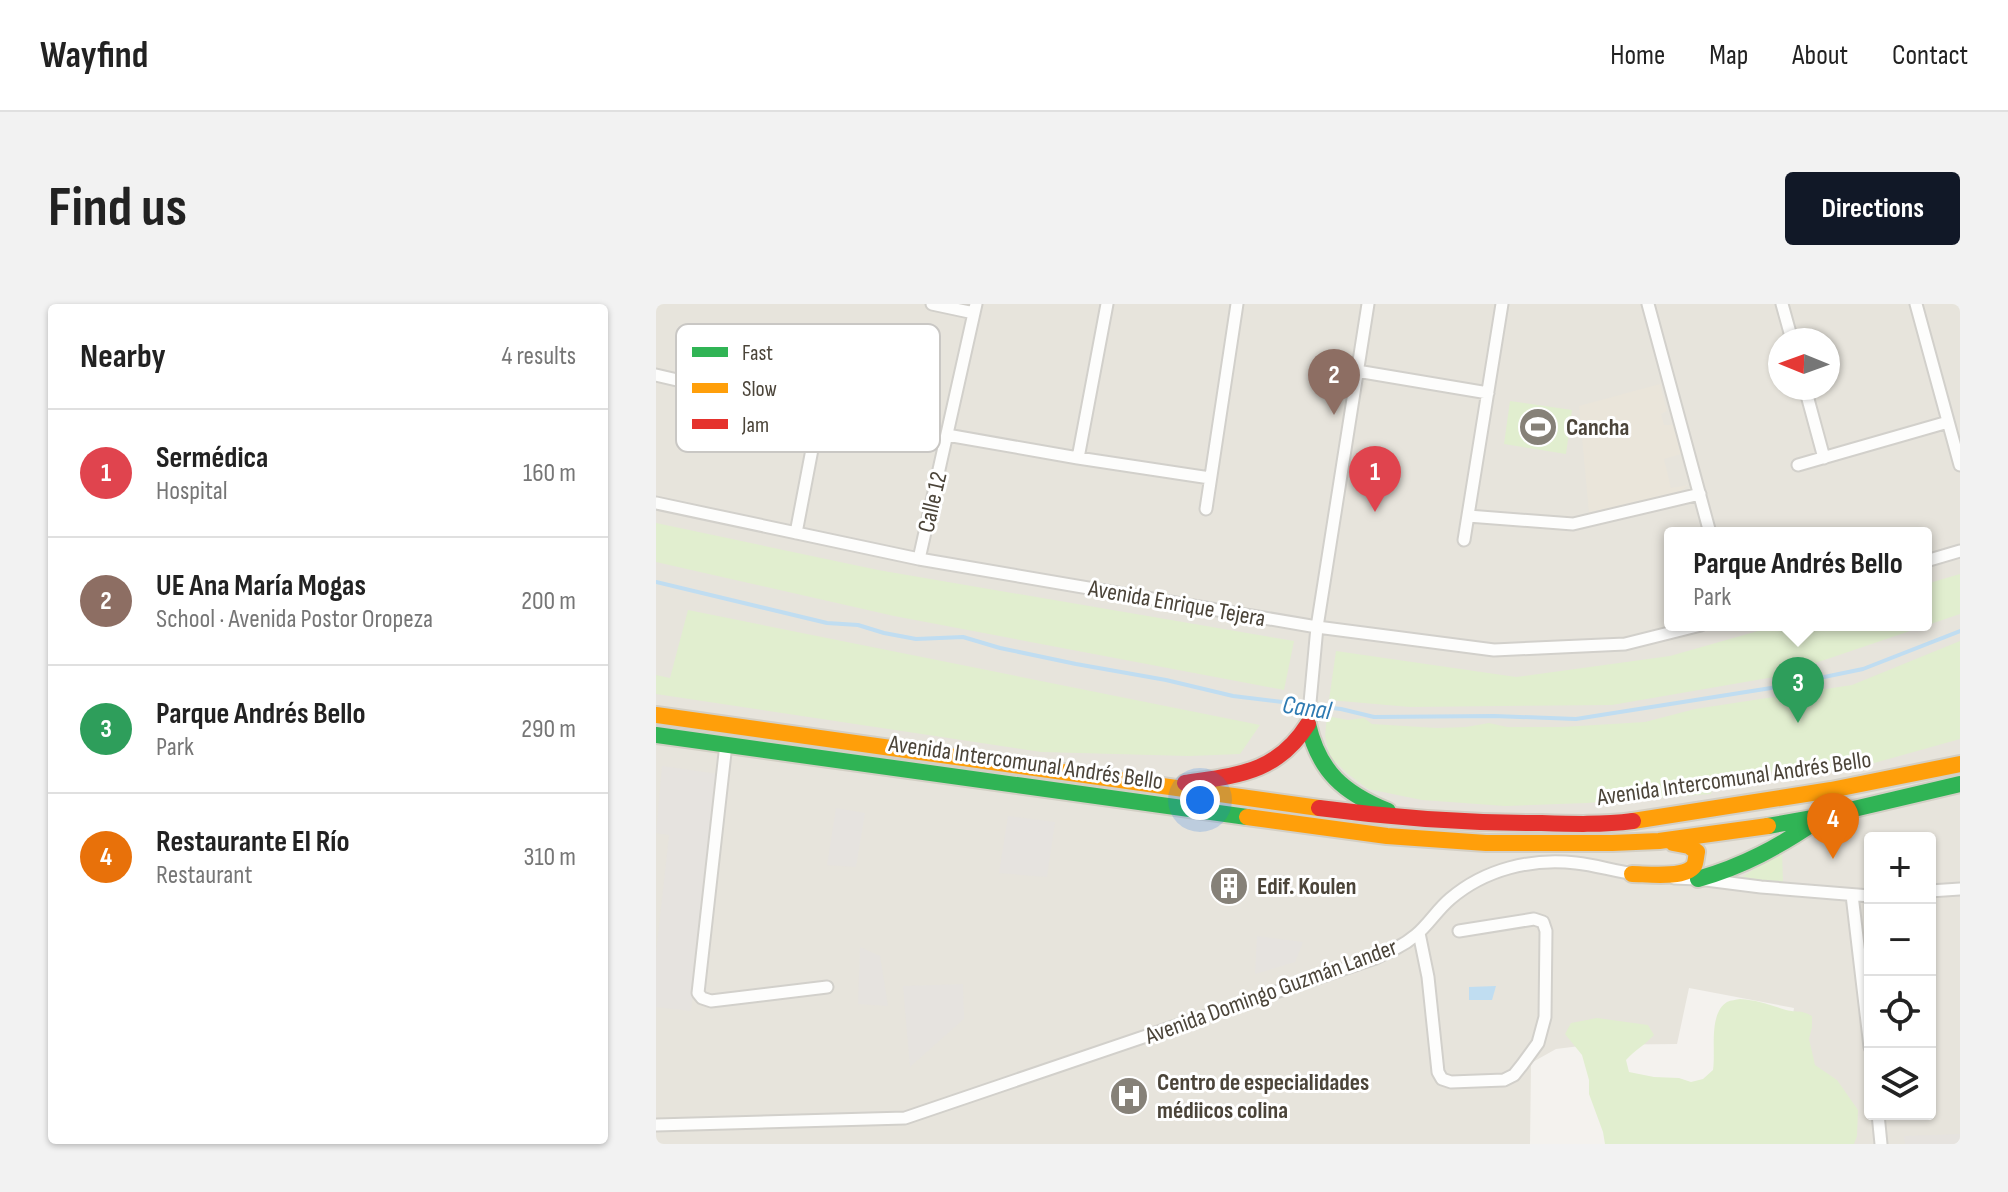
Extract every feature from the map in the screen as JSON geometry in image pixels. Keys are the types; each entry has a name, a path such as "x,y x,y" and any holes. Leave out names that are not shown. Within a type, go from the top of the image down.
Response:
{"main road":[{"name":"Avenida Intercomunal Andrés Bello","path":"656,715 1386,817 1485,823 1611,824 1831,790 1960,764"},
{"path":"1171,786 1217,778 1277,759 1301,736 1308,723"},
{"path":"1308,723 1315,752 1330,773 1348,790 1372,805 1416,819"},
{"name":"Avenida Intercomunal Andrés Bello","path":"656,735 1387,836 1486,843 1659,841 1824,816 1960,784"},
{"path":"1698,879 1754,859 1824,816"},
{"path":"1632,874 1682,872 1694,865 1697,852 1693,847 1659,841"}],"street":[{"path":"932,304 975,308"},
{"path":"1078,458 1107,304"},
{"path":"1206,509 1237,304"},
{"path":"1308,723 1317,627 1368,304"},
{"path":"1464,540 1502,304"},
{"path":"1648,304 1708,527"},
{"path":"1782,304 1789,328"},
{"path":"1916,304 1960,465"},
{"name":"Calle 12","path":"919,559 975,308"},
{"path":"1357,371 1488,393"},
{"path":"656,375 676,380"},
{"path":"1808,400 1824,458"},
{"path":"1798,465 1948,422"},
{"path":"947,435 1210,478"},
{"path":"796,533 812,452"},
{"path":"1468,516 1573,524 1700,494"},
{"name":"Avenida Enrique Tejera","path":"656,503 919,559 1317,627 1494,650 1625,644 1677,631"},
{"path":"1932,559 1960,551"},
{"path":"726,744 698,993 711,1001 827,987"},
{"name":"Avenida Domingo Guzmán Lander","path":"656,1125 905,1118 1341,971 1401,947 1461,890 1502,870 1529,863 1576,863 1632,874 1864,896"},
{"path":"1936,891 1960,889"},
{"path":"1852,895 1864,996"},
{"path":"1419,933 1428,977 1438,1072 1442,1079 1451,1082 1504,1080 1514,1075 1538,1043 1545,1017 1546,931 1543,922 1534,919 1459,931"},
{"path":"1879,1120 1881,1144"}],"shaded area":[{"path":"656,304 1960,304 1960,1144 1827,1144 1789,1039 1794,1008 1689,988 1677,1044 1588,1045 1556,1049 1531,1063 1530,1144 656,1144"},
{"path":"1660,384 1667,411 1661,414 1664,425 1673,425 1681,454 1664,459 1671,488 1688,485 1676,495 1589,512 1579,406"},
{"path":"662,766 718,774 691,1011 656,1007 656,952 669,835 656,833"},
{"path":"836,808 865,813 856,867 827,865"},
{"path":"1008,816 1055,822 1047,877 999,873"},
{"path":"1257,936 1303,942 1295,962 1255,974"},
{"path":"860,947 880,956 888,1006 858,1004"},
{"path":"963,984 964,1019 910,1067 903,986"},
{"path":"1960,1134 1960,1144 1905,1144 1904,1136"}],"green space":[{"name":"Cancha","path":"1510,401 1572,410 1566,454 1504,444"},
{"path":"656,523 878,570 1294,641 1284,690 894,616 656,562"},
{"path":"1960,574 1960,614 1932,623 1932,582"},
{"path":"688,610 1260,725 1240,754 1189,756 1041,752 656,694 656,675 670,678"},
{"path":"1758,631 1910,631 1774,677 1612,705 1410,707 1329,700 1336,651 1516,677 1670,656"},
{"path":"1960,641 1960,739 1860,767 1749,773 1715,778 1711,794 1505,806 1422,800 1368,789 1330,757 1325,736 1327,716 1348,720 1364,718 1372,724 1437,728 1489,723 1507,727 1562,727 1645,722 1695,709 1852,685"},
{"path":"1782,851 1783,883 1742,877"},
{"path":"1740,999 1812,1016 1809,1039 1815,1065 1837,1080 1858,1110 1854,1144 1605,1144 1589,1094 1589,1080 1582,1055 1565,1034 1571,1023 1597,1018 1648,1025 1654,1035 1626,1060 1629,1072 1691,1082 1703,1079 1713,1070 1717,1015 1727,1002"}],"water":[{"path":"1496,986 1492,1000 1469,1000 1469,987"}],"waterway":[{"name":"Canal","path":"656,582 827,623 858,625 916,639 963,637 1000,648 1233,696 1341,709 1374,717 1576,719 1771,688 1863,669 1960,631"}],"traffic: fast":[{"path":"1308,724 1319,755 1336,779 1358,797 1388,811"},
{"path":"656,735 1247,817"},
{"path":"1768,826 1960,784"},
{"path":"1698,879 1760,855 1818,820"}],"traffic: slow":[{"path":"656,715 1319,808"},
{"path":"1633,821 1831,790 1960,764"},
{"path":"1247,817 1387,836 1486,843 1659,841 1768,826"},
{"path":"1632,874 1665,875 1689,870 1694,866 1697,852 1689,846 1673,843"}],"traffic: jam":[{"path":"1185,783 1255,769 1283,753 1308,724"},
{"path":"1319,808 1485,822 1587,824 1633,821"}],"place":[{"name":"UE Ana María Mogas","path":"1334,415"},
{"name":"Cancha","path":"1538,427"},
{"name":"Sermédica","path":"1375,512"},
{"name":"Parque Andrés Bello","path":"1798,723"},
{"name":"Restaurante El Río","path":"1833,859"},
{"name":"Edif. Koulen","path":"1229,886"},
{"name":"Centro de especialidades médiicos colina","path":"1129,1096"}]}
